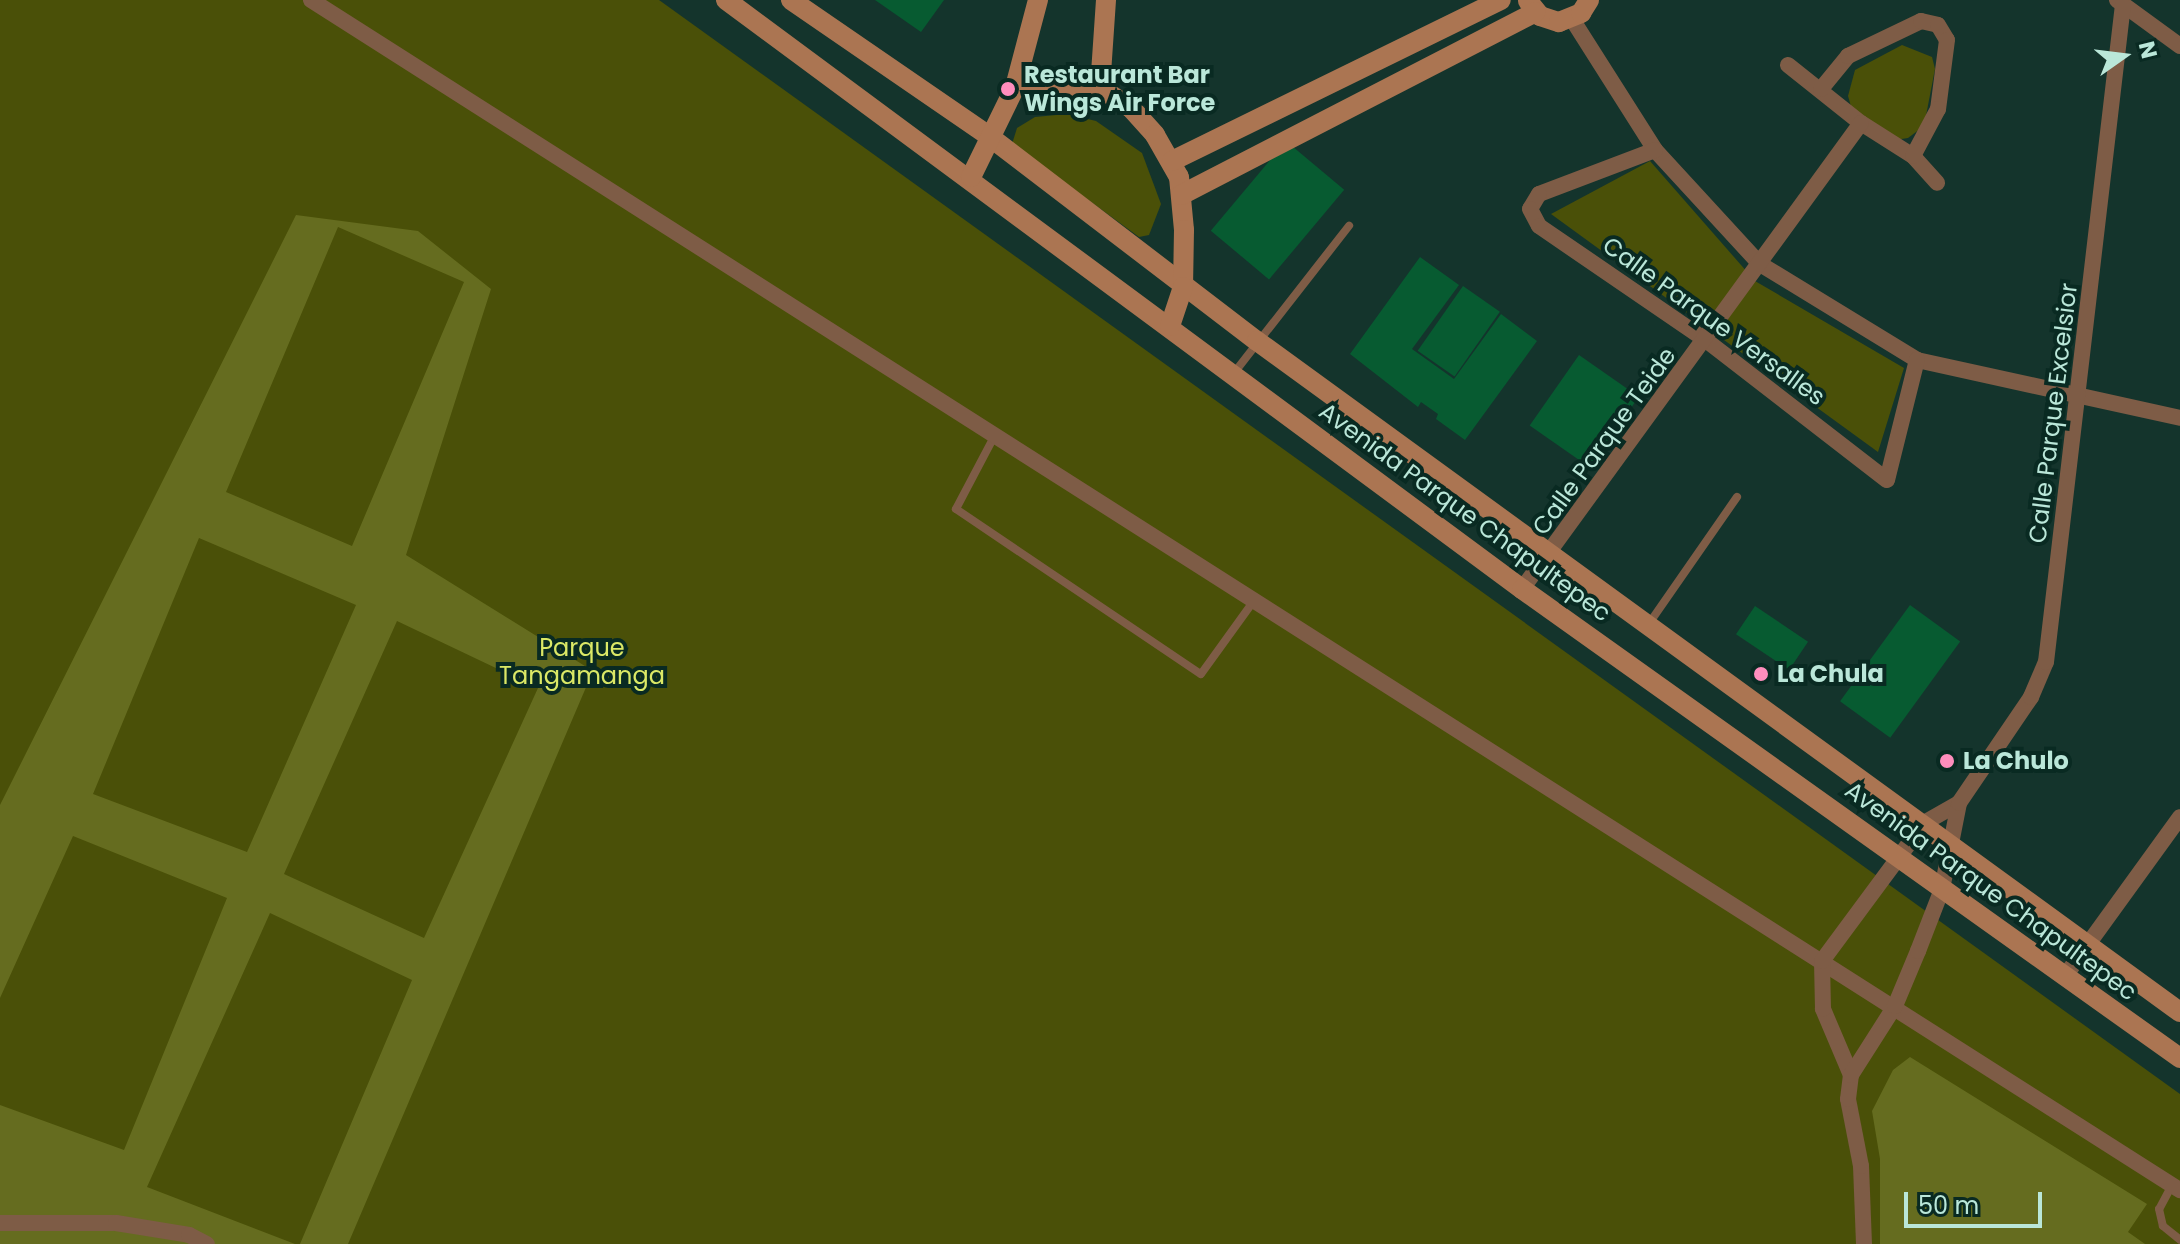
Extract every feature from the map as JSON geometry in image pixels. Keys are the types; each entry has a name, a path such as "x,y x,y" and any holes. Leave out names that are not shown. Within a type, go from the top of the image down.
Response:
{"main road":[{"name":"Avenida Parque Chapultepec","path":"726,0 971,177 1522,589 2180,1058"},
{"name":"Avenida Parque Chapultepec","path":"791,0 990,137 1183,287 1550,556 1954,843 2180,1012"},
{"path":"971,177 1015,87 1038,0"},
{"path":"1100,88 1106,0"},
{"path":"1172,161 1501,0"},
{"path":"1181,195 1531,6 1552,22 1572,19 1589,0"},
{"path":"1015,87 1100,88 1131,108 1172,161 1181,195 1183,287 1170,326"}],"street":[{"path":"311,0 996,433 1253,602 1895,1006 2176,1187"},
{"path":"2119,2 2180,46"},
{"name":"Calle Parque Excelsior","path":"1924,823 1959,803 2031,697 2046,662 2080,398 2119,2"},
{"path":"1572,19 1655,150 1760,264 1917,360 2180,418"},
{"path":"1821,89 1848,56 1921,21 1938,25 1947,40 1938,109 1913,156"},
{"path":"1788,65 1861,123 1913,156 1937,183"},
{"name":"Calle Parque Teide","path":"1522,589 1550,556 1707,341 1861,123"},
{"name":"Calle Parque Versalles","path":"1655,150 1539,194 1530,209 1539,226 1707,341 1887,480 1917,360"},
{"name":"Calle Parque Excelsior","path":"1851,1075 1895,1006 1942,889 1954,843 1959,803"},
{"path":"2065,976 2180,817"},
{"path":"1864,1244 1861,1166 1848,1099 1851,1075 1823,1009 1822,961 1924,823"},
{"path":"0,1223 116,1223 189,1235 207,1244"}],"lane":[{"path":"1233,373 1349,226"},
{"path":"996,433 956,509 1201,674 1253,602"},
{"path":"1648,626 1737,497"},
{"path":"2176,1187 2159,1209 2163,1226 2180,1240"}],"green space":[{"name":"Parque Tangamanga","path":"0,0 659,0 2180,1094 2180,1244 0,1244"},
{"path":"1902,45 1932,57 1935,69 1924,126 1908,138 1895,140 1852,110 1848,96 1855,70"},
{"path":"1067,114 1096,121 1142,153 1161,204 1149,235 1139,237 1012,144 1017,128 1035,117"},
{"path":"1650,161 1755,281 1904,368 1878,452 1551,214"},
{"path":"296,215 418,231 491,289 406,555 593,671 348,1244 300,1244 412,980 270,913 147,1187 295,1244 0,1244 0,1105 124,1150 227,898 73,836 0,998 0,805","holes":["338,227 464,282 352,546 226,492","199,538 356,605 247,852 93,794","397,621 538,688 424,938 284,874"]},
{"path":"1910,1057 2147,1204 2128,1232 2145,1244 1880,1244 1880,1159 1872,1111 1893,1070"}],"building":[{"path":"875,0 944,0 921,32"},
{"path":"1286,141 1344,190 1269,279 1211,231"},
{"path":"1420,257 1459,285 1412,349 1454,379 1501,314 1537,341 1465,440 1436,419 1438,414 1421,402 1418,407 1350,354"},
{"path":"1463,286 1500,312 1455,377 1418,351"},
{"path":"1579,355 1639,397 1589,467 1530,425"},
{"path":"1910,605 1960,641 1890,738 1840,701"},
{"path":"1755,606 1808,642 1789,670 1736,634"}],"place":[{"name":"Restaurant Bar Wings Air Force","path":"1008,89"},
{"name":"La Chula","path":"1761,674"},
{"name":"La Chulo","path":"1947,761"}]}
